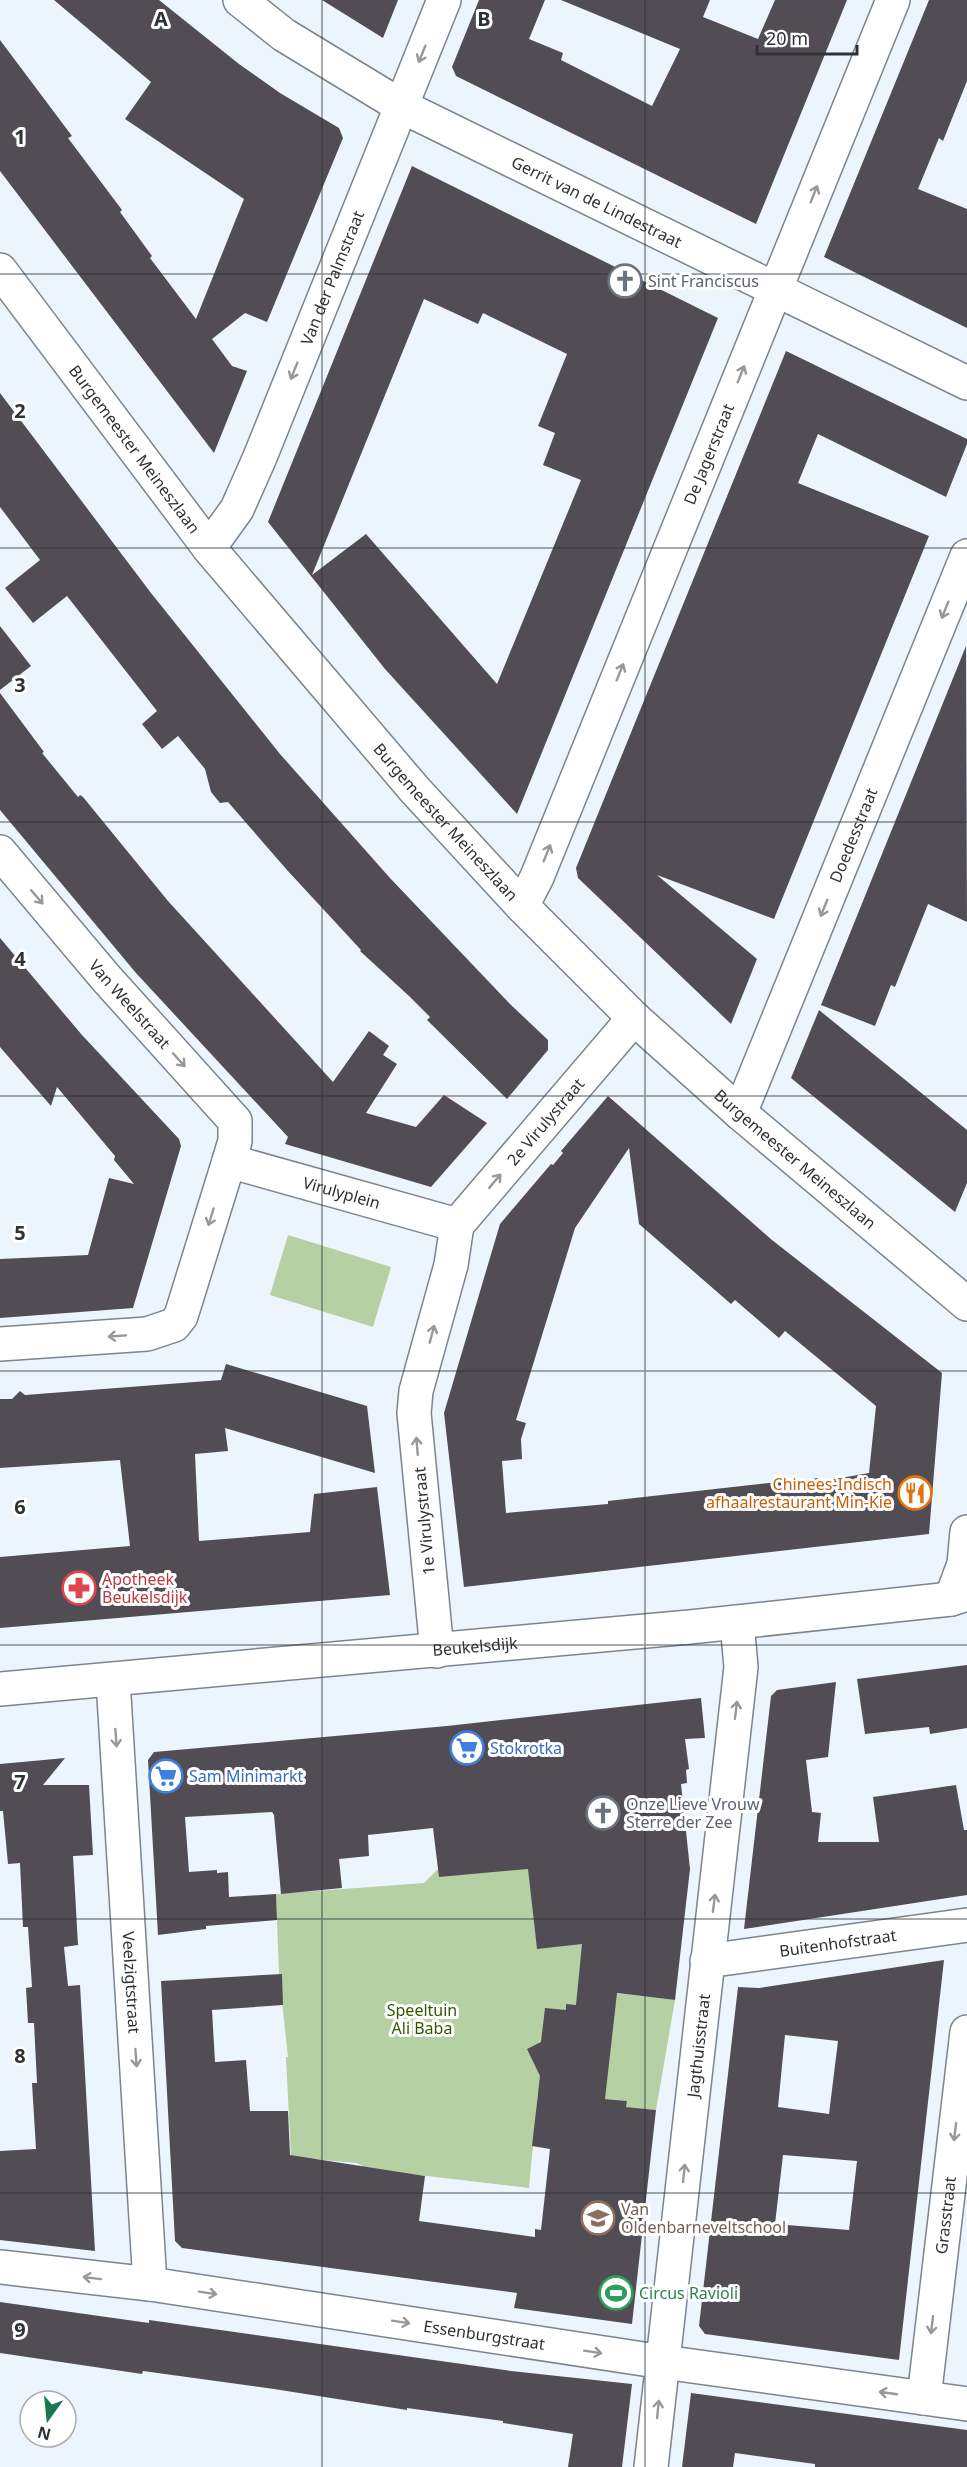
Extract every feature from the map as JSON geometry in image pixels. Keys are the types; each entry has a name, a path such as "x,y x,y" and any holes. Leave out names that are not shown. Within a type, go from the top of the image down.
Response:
{"street":[{"name":"Gerrit van de Lindestraat","path":"240,0 284,35 400,106 967,383"},
{"name":"Van der Palmstraat","path":"208,548 237,509 260,457 444,0"},
{"name":"De Jagerstraat","path":"522,906 537,877 892,0"},
{"name":"Burgemeester Meineszlaan","path":"0,270 208,548 415,790 522,906 634,1018 740,1113 967,1304"},
{"name":"Doedesstraat","path":"740,1113 967,556"},
{"name":"Van Weelstraat","path":"0,852 106,978 235,1122 235,1141 229,1161"},
{"name":"2e Virulystraat","path":"457,1225 634,1018"},
{"name":"Virulyplein","path":"229,1161 457,1225"},
{"path":"0,1344 147,1334 174,1325 181,1316 229,1161"},
{"name":"1e Virulystraat","path":"437,1651 414,1413 416,1391 451,1265 457,1225"},
{"path":"962,1598 967,1532"},
{"name":"Beukelsdijk","path":"0,1689 737,1623 962,1598"},
{"name":"Jagthuisstraat","path":"651,2467 741,1667 737,1623"},
{"name":"Veelzigtstraat","path":"113,1680 150,2284"},
{"name":"Buitenhofstraat","path":"707,1962 967,1925"},
{"name":"Grasstraat","path":"924,2398 967,2032"},
{"name":"Essenburgstraat","path":"0,2267 150,2284 663,2362 967,2403"}],"green space":[{"path":"288,1235 391,1267 373,1327 270,1295"},
{"name":"Speeltuin Ali Baba","path":"520,1787 536,1938 595,1931 581,1958 578,1989 675,2000 656,2110 626,2107 627,2101 538,2092 529,2188 368,2169 357,2163 291,2157 286,2057 288,2057 279,1974 276,1894 424,1883"}],"building":[{"path":"54,0 159,0 239,64 280,93 339,128 343,138 267,322 245,313 212,339 232,366 247,371 214,453 0,171 0,40 72,136 68,138 122,210 120,212 152,256 150,258 196,319 244,199 125,119 151,82"},
{"path":"322,0 398,0 383,38"},
{"path":"479,0 545,0 529,39 563,53 561,60 652,106 680,49 561,0 710,0 703,17 758,39 775,0 847,0 756,224 456,76 452,67"},
{"path":"929,0 967,0 967,81 943,141 939,138 918,189 967,209 967,328 824,257"},
{"path":"412,166 718,318 517,814 385,669 268,522","holes":["424,299 478,324 483,313 567,354 538,426 555,433 543,465 581,480 497,684 366,534 312,575"]},
{"path":"786,351 967,439 967,444 946,497 818,434 798,483 929,536 774,919 657,875 757,959 731,1024 578,878 576,868"},
{"path":"0,393 151,593 280,754 390,878 510,1004 548,1040 548,1050 507,1099 427,1020 430,1017 360,951 228,802 220,803 211,792 205,769 178,736 162,749 142,724 157,711 67,596 33,623 5,588 40,560 0,507"},
{"path":"0,626 31,666 0,690"},
{"path":"966,646 967,922 928,904 895,987 891,985 875,1026 821,1005"},
{"path":"0,693 44,752 42,753 78,797 80,795 83,797 168,901 333,1082 369,1031 389,1046 383,1055 397,1064 366,1113 416,1127 444,1095 487,1123 431,1187 285,1144 288,1137 136,973 0,810"},
{"path":"0,938 82,1035 179,1139 181,1146 133,1308 0,1318 0,1259 88,1255 109,1178 134,1184 114,1160 115,1156 57,1087 51,1106 0,1047"},
{"path":"819,1010 967,1130 967,1183 955,1212 791,1078"},
{"path":"608,1096 772,1240 942,1373 929,1534 464,1587 444,1413 500,1224 551,1164 553,1165 563,1153 561,1151","holes":["629,1148 639,1224 731,1304 735,1300 779,1338 785,1331 876,1406 869,1473 818,1482 818,1478 788,1483 787,1481 608,1501 608,1504 506,1513 502,1461 522,1459 521,1439 526,1423 516,1420 575,1228"]},
{"path":"226,1364 367,1406 375,1473 225,1428 228,1451 195,1454 199,1541 310,1532 314,1494 377,1487 390,1595 0,1628 0,1557 130,1546 120,1460 0,1468 0,1399 12,1399 20,1391 25,1395 221,1380"},
{"path":"967,1665 967,1728 930,1734 929,1727 865,1734 857,1679"},
{"path":"836,1682 828,1757 806,1760 812,1812 821,1813 818,1842 879,1842 873,1797 956,1785 964,1830 967,1830 967,1895 744,1929 771,1696 777,1690"},
{"path":"701,1698 705,1738 685,1739 689,1769 686,1770 687,1783 681,1784 690,1869 675,2000 617,1993 605,2099 627,2101 626,2107 656,2110 632,2324 514,2308 517,2293 182,2248 175,2241 161,1981 282,1974 283,2005 212,2010 215,2062 246,2060 250,2111 288,2111 290,2155 425,2176 419,2221 535,2237 535,2229 541,2230 550,2149 532,2146 540,2076 527,2049 541,2042 545,2008 566,2010 566,2004 576,2005 582,1944 537,1949 528,1869 439,1877 433,1828 368,1835 369,1856 339,1859 342,1888 281,1894 272,1812 185,1817 189,1872 217,1870 217,1873 228,1872 229,1897 276,1894 277,1920 206,1926 206,1929 158,1935 148,1760 154,1752 447,1726"},
{"path":"65,1758 43,1785 89,1785 93,1855 73,1856 78,1945 64,1947 68,1986 80,1985 95,2251 0,2240 0,2151 36,2149 32,2083 37,2083 34,2023 28,2023 26,1988 32,1987 28,1927 23,1927 20,1863 8,1864 3,1811 0,1811 0,1764"},
{"path":"944,1960 899,2360 705,2334 699,2326 738,1987 759,1988","holes":["785,2035 838,2041 829,2114 778,2107","783,2155 857,2161 849,2230 775,2224"]},
{"path":"0,2302 149,2323 149,2320 511,2371 632,2384 622,2467 568,2467 573,2434 503,2423 503,2421 407,2408 407,2410 274,2389 143,2371 142,2374 0,2353"},
{"path":"691,2393 967,2430 967,2467 815,2467 815,2464 735,2453 733,2467 682,2467"}],"place":[{"name":"Sint Franciscus","path":"625,281"},
{"name":"Chinees-Indisch afhaalrestaurant Min-Kie","path":"915,1493"},
{"name":"Apotheek Beukelsdijk","path":"79,1588"},
{"name":"Stokrotka","path":"467,1748"},
{"name":"Sam Minimarkt","path":"166,1776"},
{"name":"Onze Lieve Vrouw Sterre der Zee","path":"603,1813"},
{"name":"Van Oldenbarneveltschool","path":"598,2218"},
{"name":"Circus Ravioli","path":"616,2293"}]}
